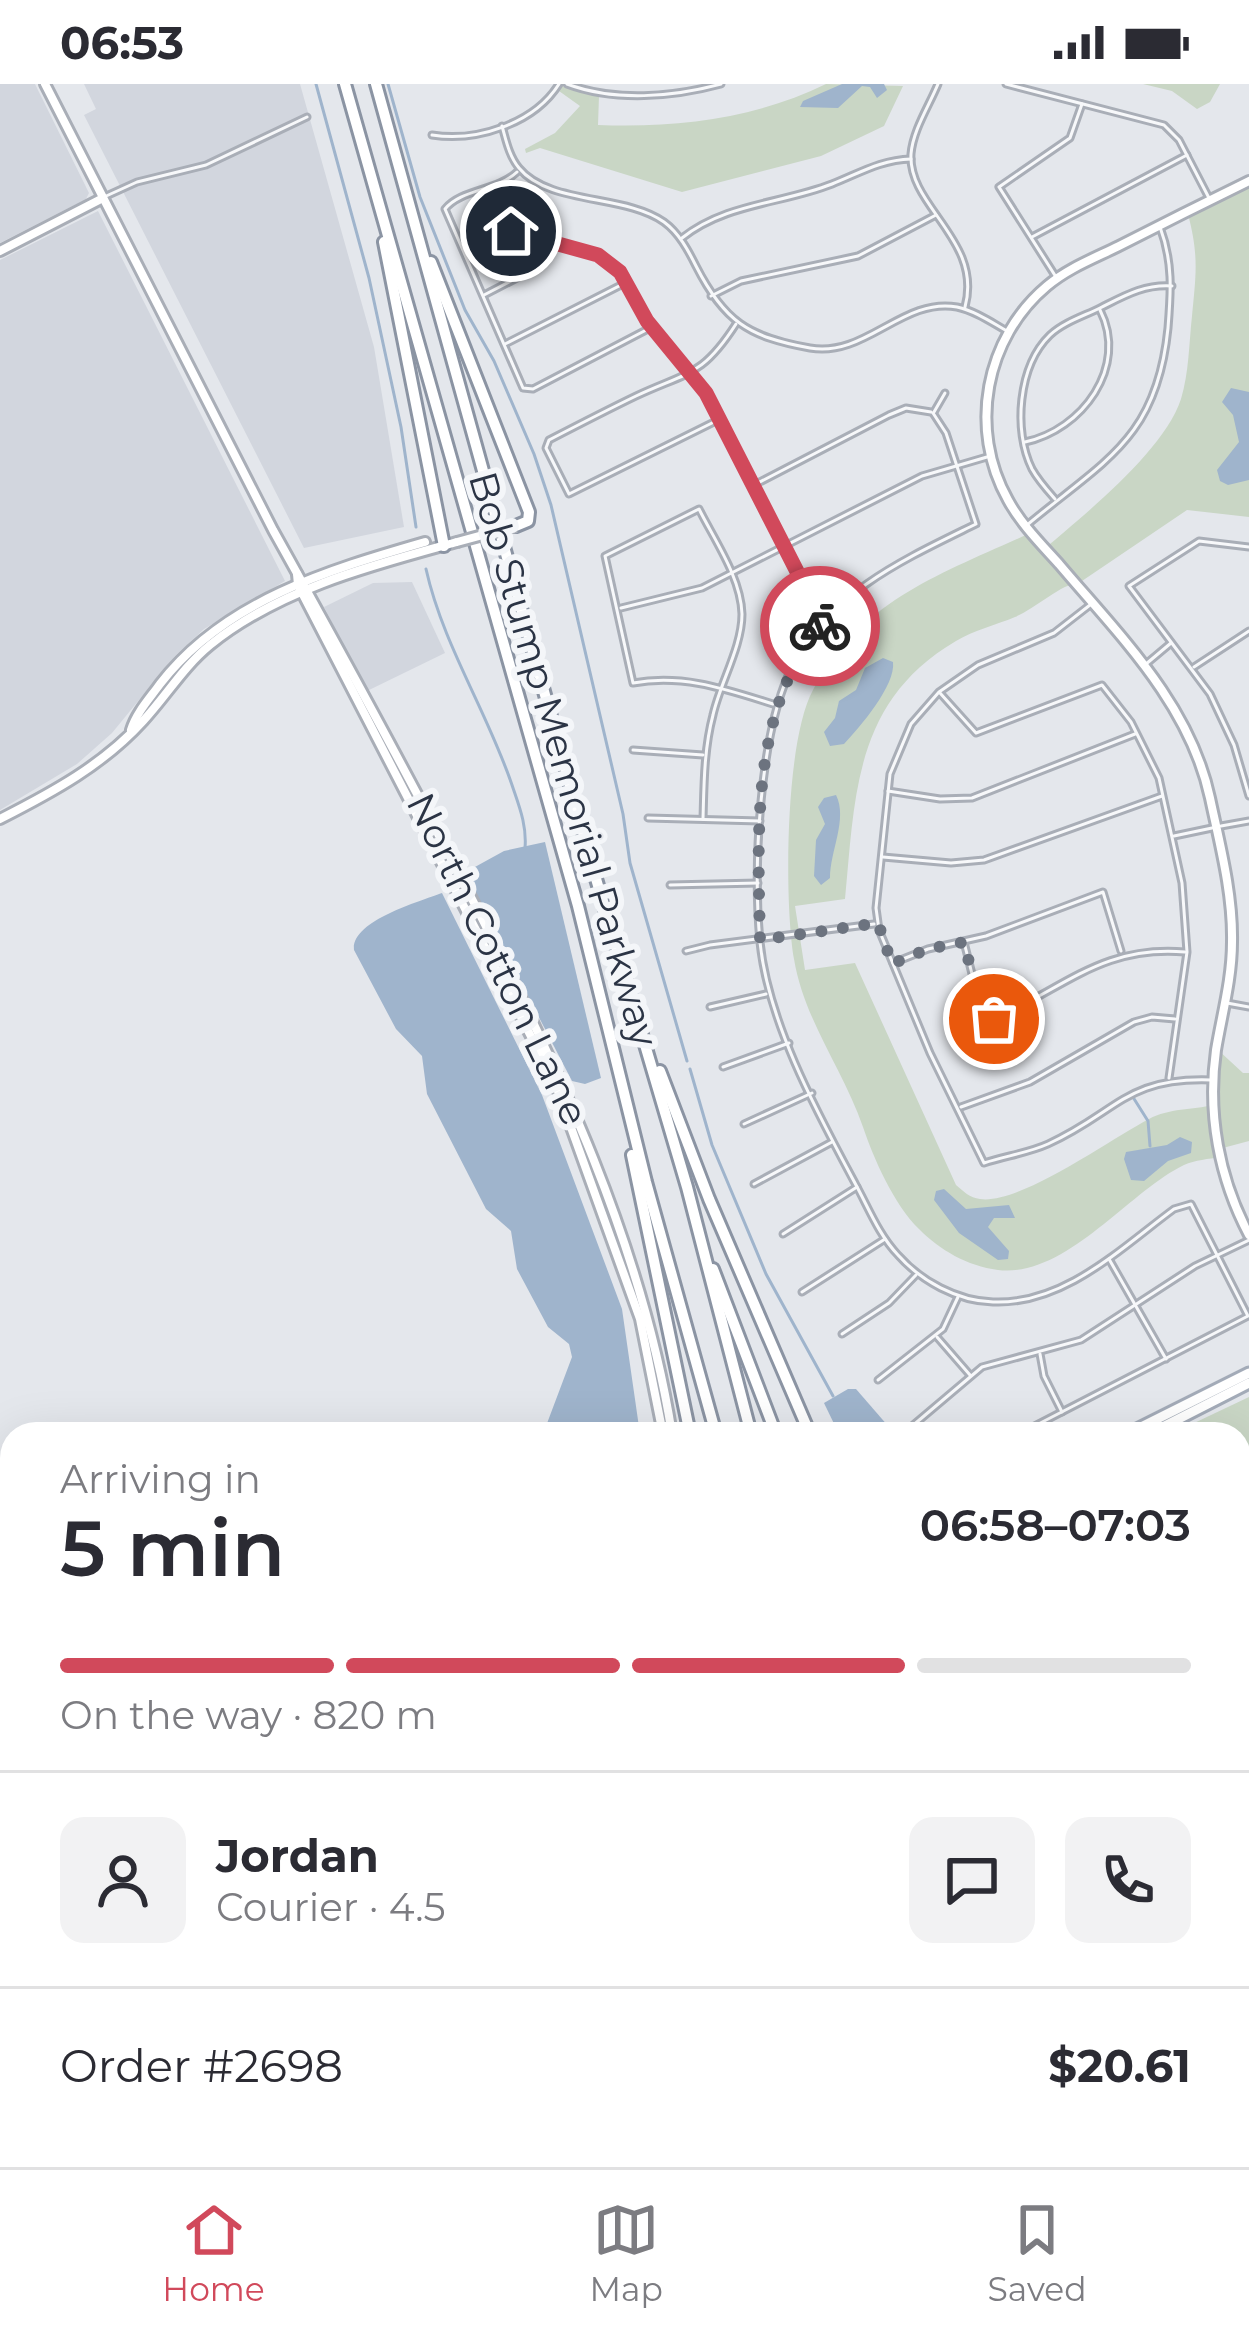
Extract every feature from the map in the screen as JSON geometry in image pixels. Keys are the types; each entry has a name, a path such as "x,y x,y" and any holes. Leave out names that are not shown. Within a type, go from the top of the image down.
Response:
{"highway":[{"name":"Bob Stump Memorial Parkway","path":"345,84 601,999 713,1422"},
{"name":"Bob Stump Memorial Parkway","path":"376,84 687,1187 748,1422"},
{"path":"359,134 393,283 438,532 450,544"},
{"path":"401,174 446,304 529,512 528,521 516,526"},
{"path":"425,542 438,532"},
{"path":"601,999 688,1422"},
{"path":"633,1001 709,1199 805,1422"},
{"path":"687,1187 736,1335 771,1422"}],"main road":[{"name":"North Cotton Lane","path":"45,84 555,1083 640,1318 665,1422"},
{"path":"1249,181 1057,279 1031,301 1009,332 989,386 986,421 990,456 1003,491 1026,526 1144,665 1191,739 1205,776 1232,921 1231,965 1213,1080 1220,1157 1249,1237"},
{"path":"0,251 103,198"},
{"path":"304,588 516,526"},
{"path":"0,819 88,771 131,730 170,670 247,608 425,542"},
{"name":"North Cotton Lane","path":"304,588 412,782 562,1079 645,1305 666,1422"},
{"path":"340,669 361,690"},
{"path":"1151,1422 1249,1372"},
{"path":"1173,1422 1249,1383"}],"street":[{"path":"431,135 459,137 528,115 559,84"},
{"path":"567,84 593,92 673,95 722,84"},
{"path":"938,84 911,158 918,181 968,271 964,309"},
{"path":"1006,84 1164,125 1187,154 1210,200"},
{"path":"1057,279 999,187 1070,138 1082,103"},
{"path":"103,198 137,182 206,165 307,117"},
{"path":"502,125 520,170 543,185 656,217 681,239 711,296 737,322 802,346 832,349 927,308 964,309 1009,332"},
{"path":"1030,238 1187,154"},
{"path":"681,239 721,214 827,186 881,161 911,158"},
{"path":"520,170 493,189 446,206 526,390 652,327"},
{"path":"493,189 512,232 604,258 626,283 652,327 692,373 807,591 830,614"},
{"path":"711,296 741,281 858,256 938,214"},
{"path":"1026,526 1105,464 1152,404 1164,368 1172,286 1172,266 1159,225"},
{"path":"482,296 542,265 547,242"},
{"path":"504,344 626,283"},
{"path":"1056,501 1031,468 1024,442 1024,393 1040,349 1055,331 1099,308 1143,288 1172,286"},
{"path":"1024,442 1067,424 1102,381 1110,340 1099,308"},
{"path":"719,419 569,494 546,443 635,396 692,373 718,351 737,322"},
{"path":"933,413 945,393"},
{"path":"752,486 906,408 933,413 942,424 976,524 874,577 830,614 796,660 775,705 765,761 760,940 770,993 834,1142 885,1239 917,1274 959,1295 990,1302 1037,1298 1069,1284 1174,1209 1190,1204 1248,1316 1043,1422"},
{"path":"620,608 678,597 922,476 990,456"},
{"path":"704,819 705,755 720,688 740,628 742,611 731,574 699,509 605,556 633,683 663,678 720,688 775,705"},
{"path":"1249,547 1199,541 1129,586 1216,704 1246,770 1249,796"},
{"path":"1092,604 1054,633 978,665 939,692 905,735 887,791 878,923 892,964 984,1163 1046,1145 1142,1088 1169,1080 1213,1080"},
{"path":"1193,668 1249,631"},
{"path":"1144,665 1172,642"},
{"path":"939,692 976,733 1102,685 1137,733 1165,795 1185,905 1187,952 1169,1080"},
{"path":"887,791 940,799 972,798 1137,733"},
{"path":"633,749 705,755"},
{"path":"881,857 984,860 1165,795"},
{"path":"648,818 762,821"},
{"path":"1172,836 1249,821"},
{"path":"670,885 759,883"},
{"path":"892,964 1103,892 1122,954"},
{"path":"686,951 878,923"},
{"path":"964,942 972,974 994,1019 1122,954 1187,952"},
{"path":"710,1007 770,993"},
{"path":"1225,1002 1249,1007"},
{"path":"958,1109 1030,1082 1134,1022 1152,1017 1177,1019"},
{"path":"723,1067 789,1042"},
{"path":"744,1124 812,1093"},
{"path":"754,1184 834,1142"},
{"path":"783,1234 857,1187"},
{"path":"916,1422 992,1362 1081,1340 1249,1237"},
{"path":"802,1292 885,1239"},
{"path":"1108,1258 1166,1359"},
{"path":"842,1334 889,1303 917,1274"},
{"path":"878,1380 936,1336 949,1322 959,1295"},
{"path":"936,1336 971,1376"},
{"path":"1040,1352 1044,1376 1063,1412"}],"shaded area":[{"path":"0,84 35,84 89,193 86,199 0,243"},
{"path":"84,84 300,84 374,347 404,527 304,548 84,115 96,109"},
{"path":"98,211 285,581 204,629 175,656 112,733 77,764 0,810 0,260"},
{"path":"412,582 445,653 367,691 324,607 373,583"}],"green space":[{"path":"826,84 903,86 884,126 821,156 682,192 540,148 526,153 525,149 555,133 580,106 559,91 562,86 599,96 598,125 628,126 715,119 771,106"},
{"path":"1143,84 1220,84 1210,102 1197,109 1172,91"},
{"path":"1249,185 1249,517 1187,510 1079,583 1015,617 963,637 922,665 897,692 866,754 852,823 845,899 795,906 805,970 855,963 956,1185 973,1197 997,1198 1018,1192 1157,1115 1213,1105 1217,1049 1249,1073 1249,1141 1219,1149 1220,1157 1188,1163 1048,1261 1023,1269 987,1268 936,1244 901,1207 799,981 788,861 792,782 804,714 832,659 879,612 934,577 1028,534 1043,550 1100,501 1158,440 1172,419 1186,379 1196,265 1188,214"},
{"path":"1249,1397 1249,1422 1196,1422"}],"water":[{"path":"842,84 884,84 887,90 877,98 870,87 862,86 838,108 800,107 803,101"},
{"path":"1231,388 1249,392 1249,480 1228,485 1220,481 1217,470 1239,442 1233,415 1222,402"},
{"path":"883,658 893,662 883,694 844,744 830,746 824,732 835,718 839,701 856,690 865,668"},
{"path":"836,795 839,825 830,878 821,885 814,876 816,840 825,824 818,807 824,798"},
{"path":"545,842 601,1078 585,1084 572,1081 464,873 504,851"},
{"path":"442,893 542,1095 622,1309 638,1422 548,1422 572,1357 569,1344 548,1327 517,1269 511,1231 486,1209 427,1094 422,1056 396,1029 354,950 363,930 403,907"},
{"path":"1180,1137 1192,1142 1191,1153 1168,1161 1144,1181 1131,1180 1126,1152 1167,1145"},
{"path":"944,1189 966,1209 1009,1205 1015,1218 994,1218 988,1227 1009,1251 1008,1259 998,1260 959,1233 934,1200 936,1191"},
{"path":"856,1389 885,1422 833,1422 824,1403"}],"waterway":[{"path":"316,84 369,278 401,427 416,527"},
{"path":"388,84 420,197 465,310 494,361 534,454 551,505 623,814 630,863 687,1061"},
{"path":"426,569 443,624 512,785 524,823 525,848"},
{"path":"690,1069 712,1145 766,1274 833,1396"},
{"path":"1131,1094 1148,1121 1150,1146"}],"way so far":[{"path":"820,626 785,682 769,734 760,940 878,923 892,964 928,949 964,942 972,974 994,1019"}],"route":[{"path":"511,231 598,255 620,272 647,321 706,393 807,591 830,614 820,626"}]}
